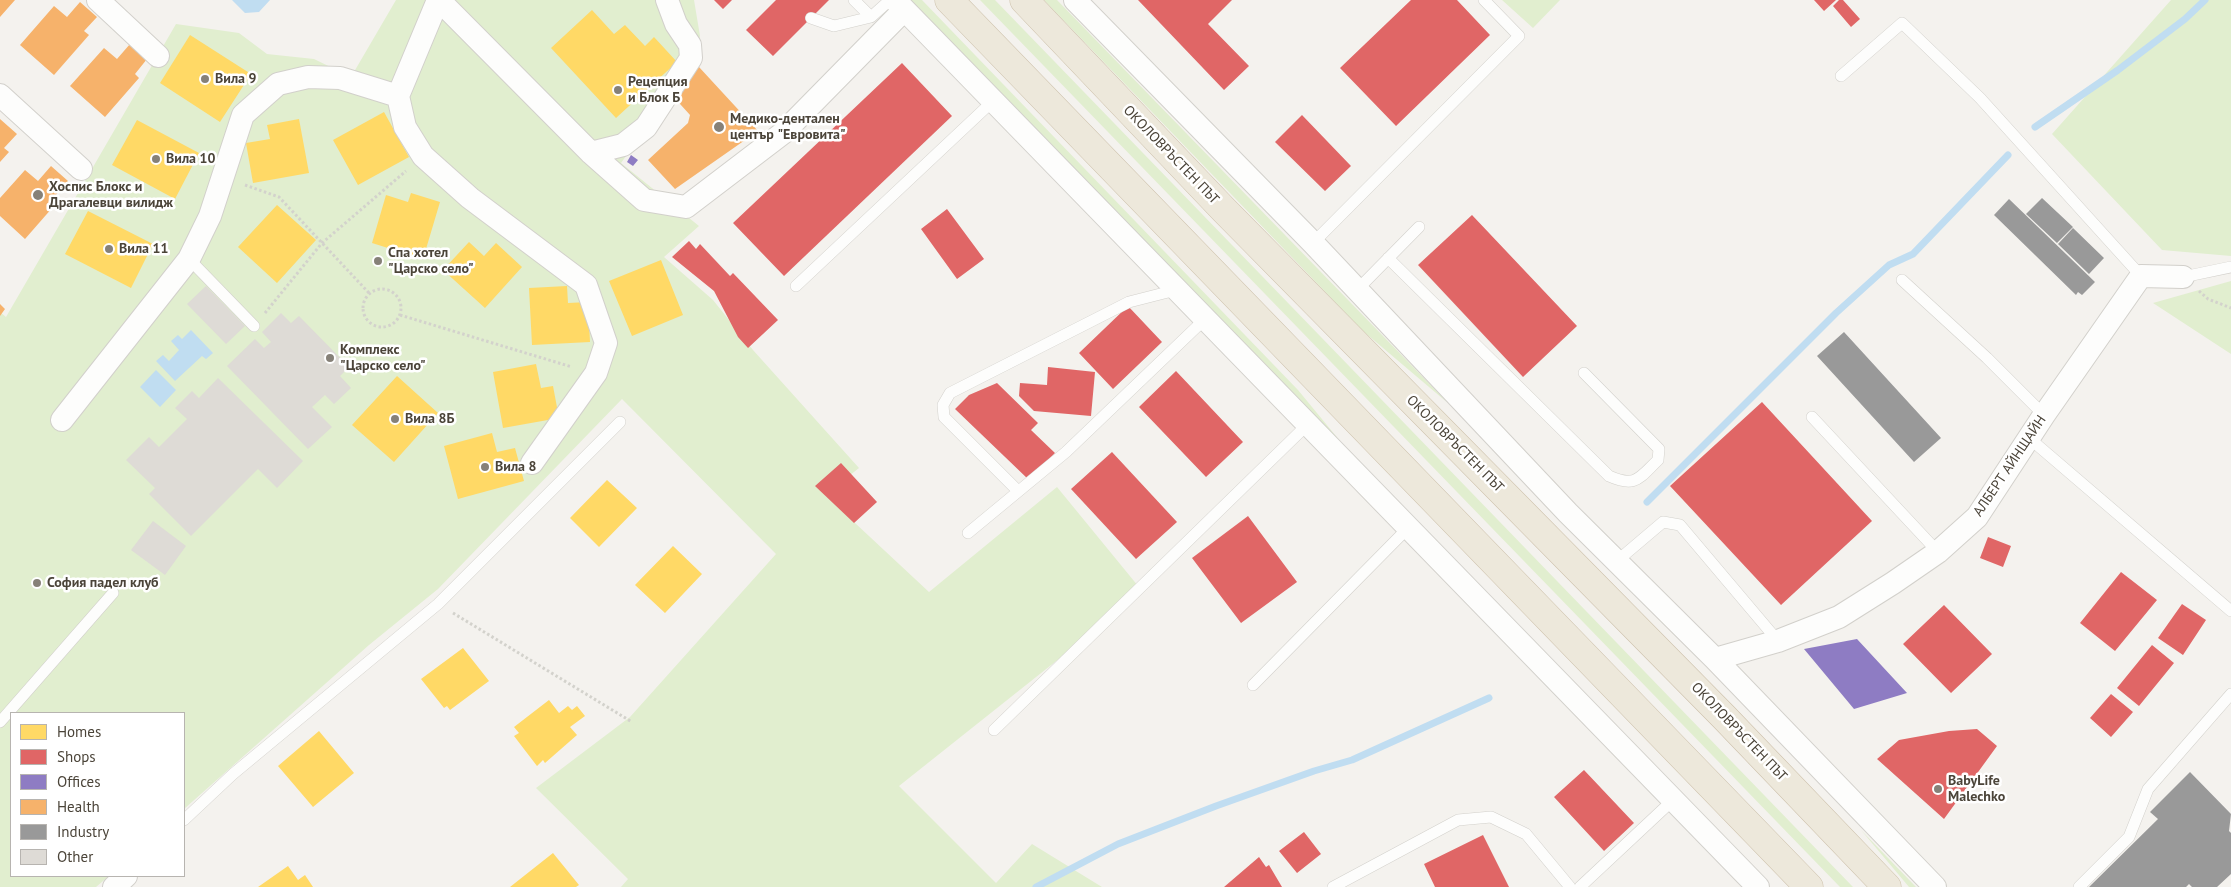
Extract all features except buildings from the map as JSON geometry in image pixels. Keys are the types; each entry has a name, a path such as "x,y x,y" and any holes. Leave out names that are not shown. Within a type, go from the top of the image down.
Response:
{"highway":[{"path":"949,0 1809,887"},
{"name":"ОКОЛОВРЪСТЕН ПЪТ","path":"1024,0 1224,210 1724,716 1887,887"}],"street":[{"path":"98,0 158,56"},
{"path":"532,463 596,373 606,343 586,285 470,198 423,156 405,127 398,96 438,0 591,153 644,200 686,207 783,133 896,3 1758,887"},
{"path":"591,153 623,145 646,127 691,58 690,45 676,24 667,0"},
{"path":"1075,0 1313,243 1568,513 1715,659 1934,887"},
{"path":"62,420 189,259 210,216 243,116 278,84 308,76 340,78 398,96"},
{"path":"0,95 81,168"},
{"path":"2142,276 2182,277"},
{"name":"АЛБЕРТ АЙНЩАЙН","path":"1715,659 1778,641 1839,617 1894,583 1938,552 1977,517 2044,415 2142,276"},
{"path":"114,887 125,877"}],"lane":[{"path":"854,0 871,18"},
{"path":"1313,243 1519,36 1484,0"},
{"path":"811,18 834,26 871,18 896,3"},
{"path":"1842,76 1902,23 1980,98 2142,276"},
{"path":"796,286 993,101"},
{"path":"1357,290 1419,227"},
{"path":"1388,258 1609,476 1624,483 1638,479 1658,460 1659,449 1584,373"},
{"path":"189,259 254,326"},
{"path":"2182,277 2231,267"},
{"path":"1902,280 1988,358 2044,415"},
{"path":"1018,492 944,417 943,405 950,393 1129,302 1176,290"},
{"path":"968,533 1066,452 1205,320"},
{"path":"1812,417 1938,552"},
{"path":"185,819 233,774 438,604 620,422"},
{"path":"994,730 1307,426"},
{"path":"2029,438 2231,611"},
{"path":"1617,562 1663,522 1680,525 1778,641"},
{"path":"1254,685 1408,528"},
{"path":"0,722 114,592"},
{"path":"2079,887 2129,837 2148,788 2231,694"},
{"path":"1580,887 1673,800"},
{"path":"1334,887 1458,820 1491,817 1526,834 1570,887"}],"path":[{"path":"254,326 322,243 423,156"},
{"path":"223,178 279,197 369,293"},
{"path":"2182,277 2208,299 2231,308"},
{"path":"382,288 394,292 401,302 400,316 390,326 383,327 372,324 367,320 363,307 369,293 382,288"},
{"path":"400,316 538,358 596,373"},
{"path":"438,604 632,722"}],"green space":[{"name":"Комплекс \"Царско село\"","path":"396,0 694,0 700,36 694,62 621,163 699,226 664,257 713,300 753,350 859,468 825,495 929,592 1057,487 1143,592 899,786 996,883 1032,844 1102,887 621,887 628,879 536,788 630,717 776,554 622,399 438,589 369,645 185,808 185,712 10,712 10,877 108,877 96,887 0,887 0,312 6,317 176,24 239,33 267,54 314,59 351,77"},
{"path":"908,0 922,0 1298,390 1373,481"},
{"path":"980,0 995,0 1853,887 1840,887"},
{"path":"1044,0 1057,0 1449,404 1363,331"},
{"path":"1502,0 1560,0 1533,28"},
{"path":"2171,0 2231,0 2231,256 2162,250 2052,134"},
{"path":"2231,281 2231,354 2153,303"},
{"path":"1861,830 1916,887 1909,887"}],"water":[{"path":"232,0 270,0 259,12 245,13"},
{"path":"191,330 213,353 206,359 202,356 175,381 156,361 163,355 169,361 179,350 171,341 178,335 182,339"},
{"path":"156,370 176,390 160,407 140,387"}],"waterway":[{"path":"2035,127 2118,70 2185,19 2205,0"},
{"path":"1647,502 1836,313 1889,265 1913,254 2008,155"},
{"path":"1036,887 1118,844 1216,806 1314,771 1352,760 1489,698"}],"place":[{"name":"Вила 9","path":"205,79"},
{"name":"Рецепция и Блок Б","path":"618,90"},
{"name":"Медико-дентален център \"Евровита\"","path":"719,127"},
{"name":"Вила 10","path":"156,159"},
{"name":"Хоспис Блокс и Драгалевци вилидж","path":"38,195"},
{"name":"Вила 11","path":"109,249"},
{"name":"Спа хотел \"Царско село\"","path":"378,261"},
{"name":"Комплекс \"Царско село\"","path":"330,358"},
{"name":"Вила 8Б","path":"395,419"},
{"name":"Вила 8","path":"485,467"},
{"name":"София падел клуб","path":"37,583"},
{"name":"BabyLife Malechko","path":"1938,789"}]}
